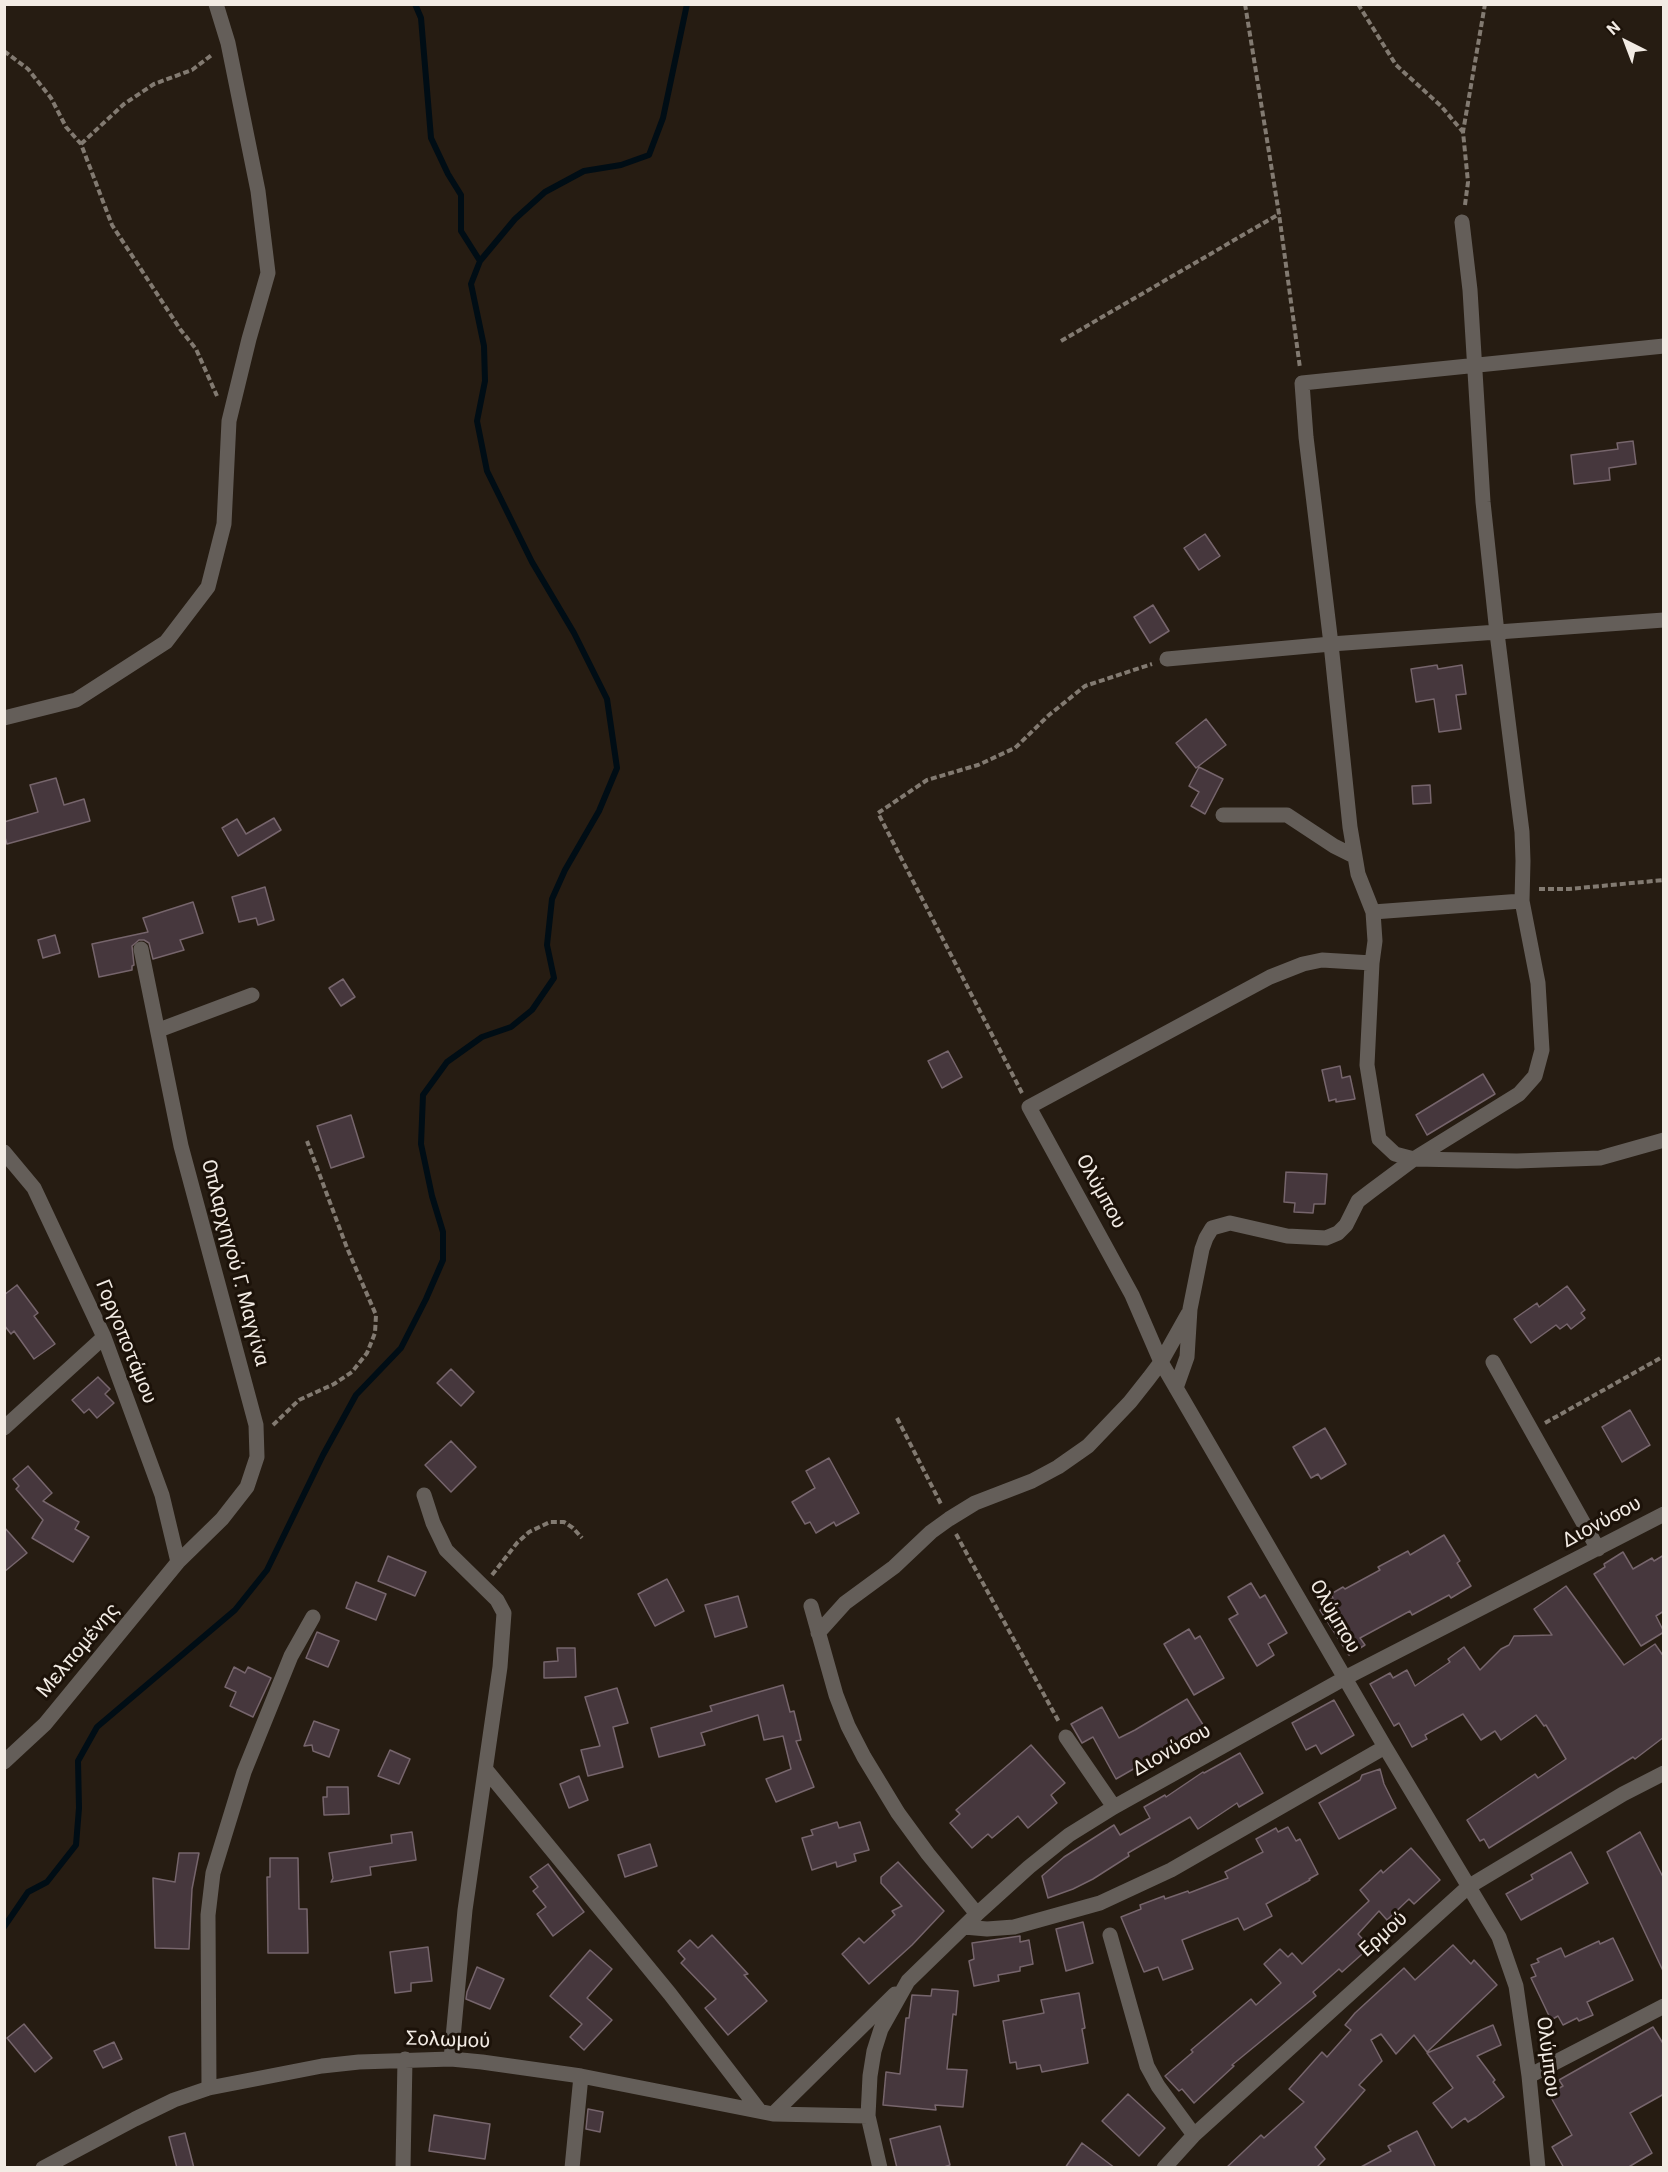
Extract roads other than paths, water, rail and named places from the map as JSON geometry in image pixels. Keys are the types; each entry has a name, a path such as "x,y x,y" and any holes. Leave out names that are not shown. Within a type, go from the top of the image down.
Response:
{"street":[{"path":"4,718 76,700 166,642 208,587 224,524 229,421 268,273 258,191 228,43 216,4"},
{"path":"1176,1388 1187,1357 1190,1308 1202,1250 1212,1228 1230,1223 1287,1236 1326,1238 1338,1233 1346,1225 1358,1201 1414,1159 1519,1094 1534,1076 1542,1050 1538,983 1523,894 1522,832 1483,502 1475,366 1462,222"},
{"path":"1664,346 1302,383 1306,437 1354,855 1358,874 1373,912 1375,941 1367,1065 1379,1139 1395,1155 1414,1159 1517,1161 1600,1158 1664,1140"},
{"path":"1167,659 1331,644 1664,620"},
{"path":"1223,815 1287,815 1334,846 1354,855"},
{"path":"1373,912 1523,894"},
{"name":"Οπλαρχηγού Γ. Μαγγίνα","path":"141,949 181,1146 256,1425 257,1457 247,1486 222,1519 178,1562"},
{"name":"Ολύμπου","path":"1372,963 1322,960 1303,964 1270,977 1029,1107 1132,1295 1161,1362 1385,1747 1499,1937 1516,1986 1529,2076 1538,2168"},
{"path":"159,1030 252,995"},
{"name":"Γοργοποτάμου","path":"4,1152 34,1188 104,1337 162,1495 178,1562"},
{"path":"818,1633 845,1603 894,1567 931,1532 949,1519 975,1503 1032,1481 1082,1451 1130,1402 1161,1362 1190,1308"},
{"path":"4,1428 104,1337"},
{"path":"1493,1362 1598,1549"},
{"path":"424,1495 433,1523 446,1550 497,1600 504,1613 487,1771 465,1910 451,2059"},
{"name":"Διονύσου","path":"880,2168 868,2116 870,2076 874,2051 881,2029 908,1981 977,1914 1058,1844 1114,1807 1345,1678 1664,1514"},
{"name":"Μελπομένης","path":"4,1762 45,1724 178,1562"},
{"path":"811,1606 836,1695 848,1726 864,1757 904,1821 977,1914"},
{"path":"209,2088 208,1915 213,1873 244,1772 291,1656 313,1617"},
{"path":"1066,1737 1114,1807"},
{"path":"964,1927 987,1929 1014,1927 1100,1903 1170,1870 1385,1747"},
{"path":"487,1771 766,2112 908,1981"},
{"name":"Ερμού","path":"1164,2168 1194,2134 1468,1887 1623,1794 1664,1773"},
{"path":"1110,1935 1147,2066 1158,2086 1194,2134"},
{"path":"1529,2076 1664,2006"},
{"path":"403,2168 405,2059"},
{"name":"Σολωμού","path":"43,2168 174,2100 209,2088 322,2066 405,2059 451,2059 517,2066 766,2112 868,2116"},
{"path":"572,2168 580,2076"}],"waterway":[{"path":"415,4 421,18 431,138 461,195 461,231 480,261"},
{"path":"4,1927 28,1892 47,1882 76,1845 79,1808 78,1761 97,1727 235,1610 267,1570 323,1455 356,1395 401,1348 426,1299 443,1260 443,1232 432,1196 421,1144 423,1095 447,1062 482,1037 511,1027 532,1010 554,978 547,945 552,899 565,870 599,811 617,768 607,699 574,633 532,562 487,471 477,421 485,381 484,346 471,284 480,261 515,219 545,192 584,171 621,165 649,155 663,118 687,4"}]}
